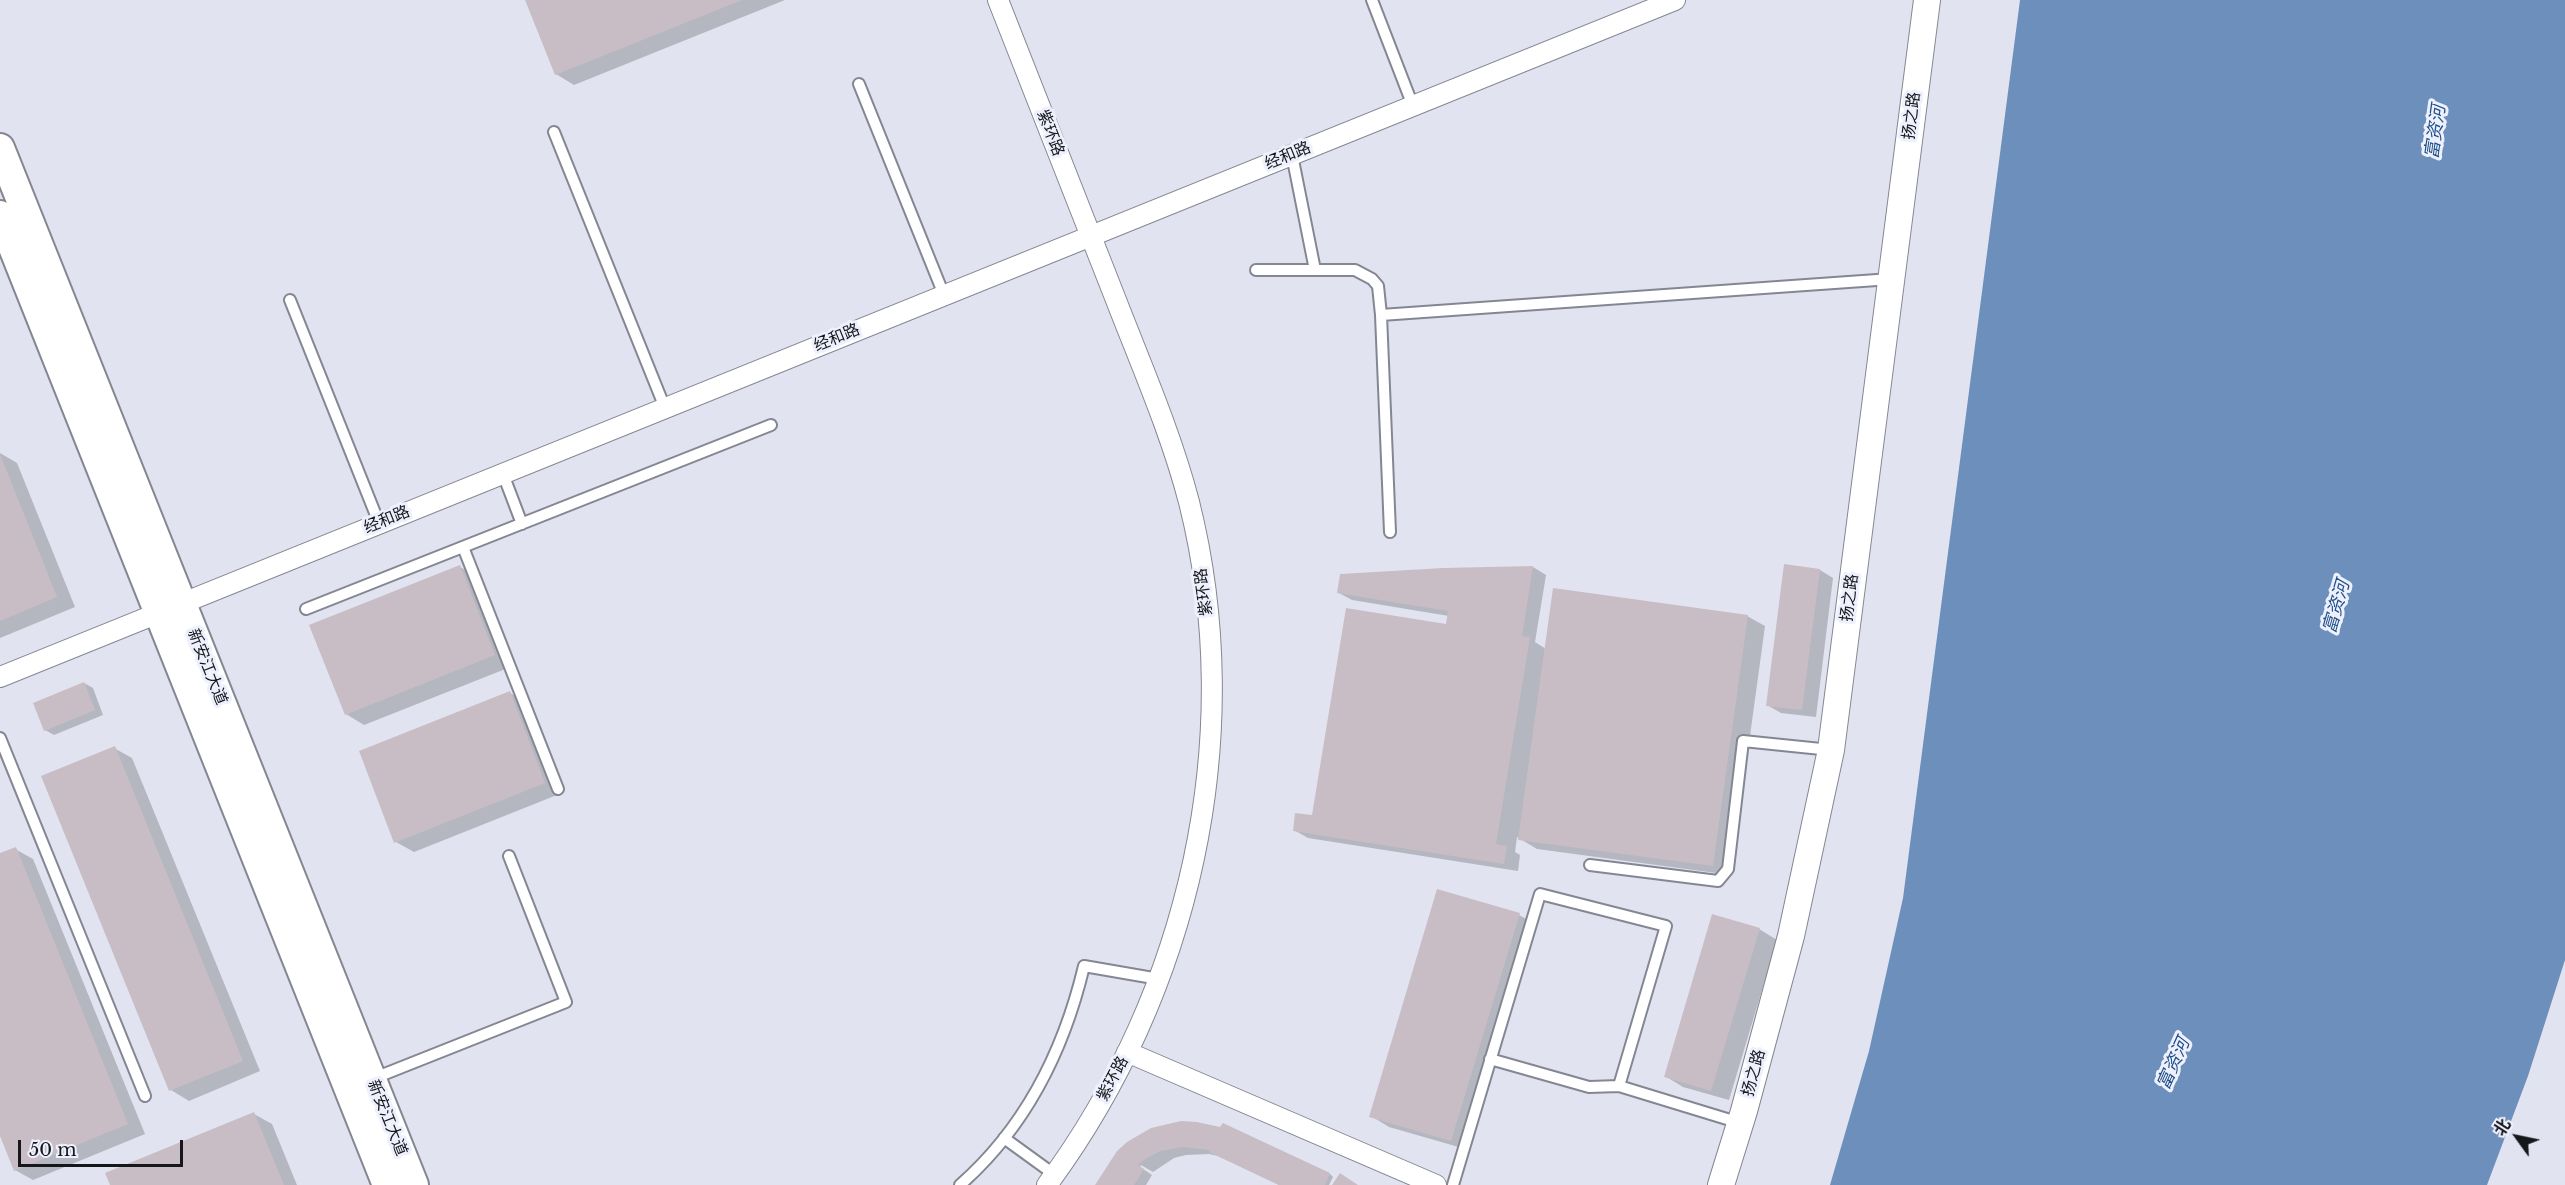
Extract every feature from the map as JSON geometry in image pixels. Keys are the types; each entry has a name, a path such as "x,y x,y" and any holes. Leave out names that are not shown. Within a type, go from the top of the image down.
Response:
{"main road":[{"name":"新安江大道","path":"0,148 387,1185"},
{"name":"新安江大道","path":"0,215 170,608 414,1185"}],"street":[{"name":"紫环路","path":"998,0 1176,453 1198,548 1207,613 1212,714 1203,815 1185,898 1159,979 1127,1052 1093,1117 1050,1182"},
{"name":"经和路","path":"0,677 1675,0"},
{"name":"扬之路","path":"1721,1185 1791,936 1831,750 1927,0"},
{"path":"1127,1052 1436,1185"}],"lane":[{"path":"1372,0 1413,106"},
{"path":"859,84 944,295"},
{"path":"554,132 665,408"},
{"path":"1292,155 1315,270"},
{"path":"1256,270 1355,270 1372,279 1378,286 1390,532"},
{"path":"1381,315 1891,279"},
{"path":"290,300 379,523"},
{"path":"306,609 771,425"},
{"path":"503,474 522,524"},
{"path":"463,547 558,789"},
{"path":"0,738 145,1095"},
{"path":"1590,865 1718,881 1728,869 1743,741 1831,750"},
{"path":"371,1079 566,1002 509,856"},
{"path":"1453,1185 1540,894 1666,926 1619,1086"},
{"path":"960,1185 1004,1138 1029,1103 1055,1056 1077,997 1084,966 1159,979"},
{"path":"1490,1059 1589,1087 1619,1086 1740,1123"},
{"path":"1004,1138 1050,1182"}],"water":[{"name":"富资河","path":"2020,0 2565,0 2565,960 2528,1076 2487,1185 1830,1185 1869,1051 1903,898"}],"building":[{"path":"525,0 742,0 555,75"},
{"path":"0,454 57,597 0,621"},
{"path":"1784,564 1820,569 1802,710 1766,706"},
{"path":"460,565 495,655 345,715 309,625"},
{"path":"1533,566 1522,636 1530,637 1496,844 1507,846 1504,864 1293,831 1295,813 1312,815 1346,608 1446,624 1448,611 1337,593 1340,574"},
{"path":"1553,588 1748,615 1713,866 1518,840"},
{"path":"84,682 95,710 44,731 33,703"},
{"path":"510,691 545,783 394,843 359,751"},
{"path":"115,746 243,1061 169,1091 41,776"},
{"path":"16,847 128,1124 14,1171 0,1136 0,853"},
{"path":"1437,889 1520,913 1451,1141 1369,1117"},
{"path":"1712,914 1760,928 1711,1091 1664,1077"},
{"path":"254,1112 284,1185 110,1185 105,1173"},
{"path":"1181,1121 1220,1127 1223,1123 1330,1173 1325,1185 1279,1185 1209,1152 1210,1150 1183,1147 1160,1151 1142,1161 1138,1165 1144,1169 1134,1185 1095,1185 1117,1151 1127,1142 1151,1128"},
{"path":"1340,1173 1358,1185 1332,1185"}]}
